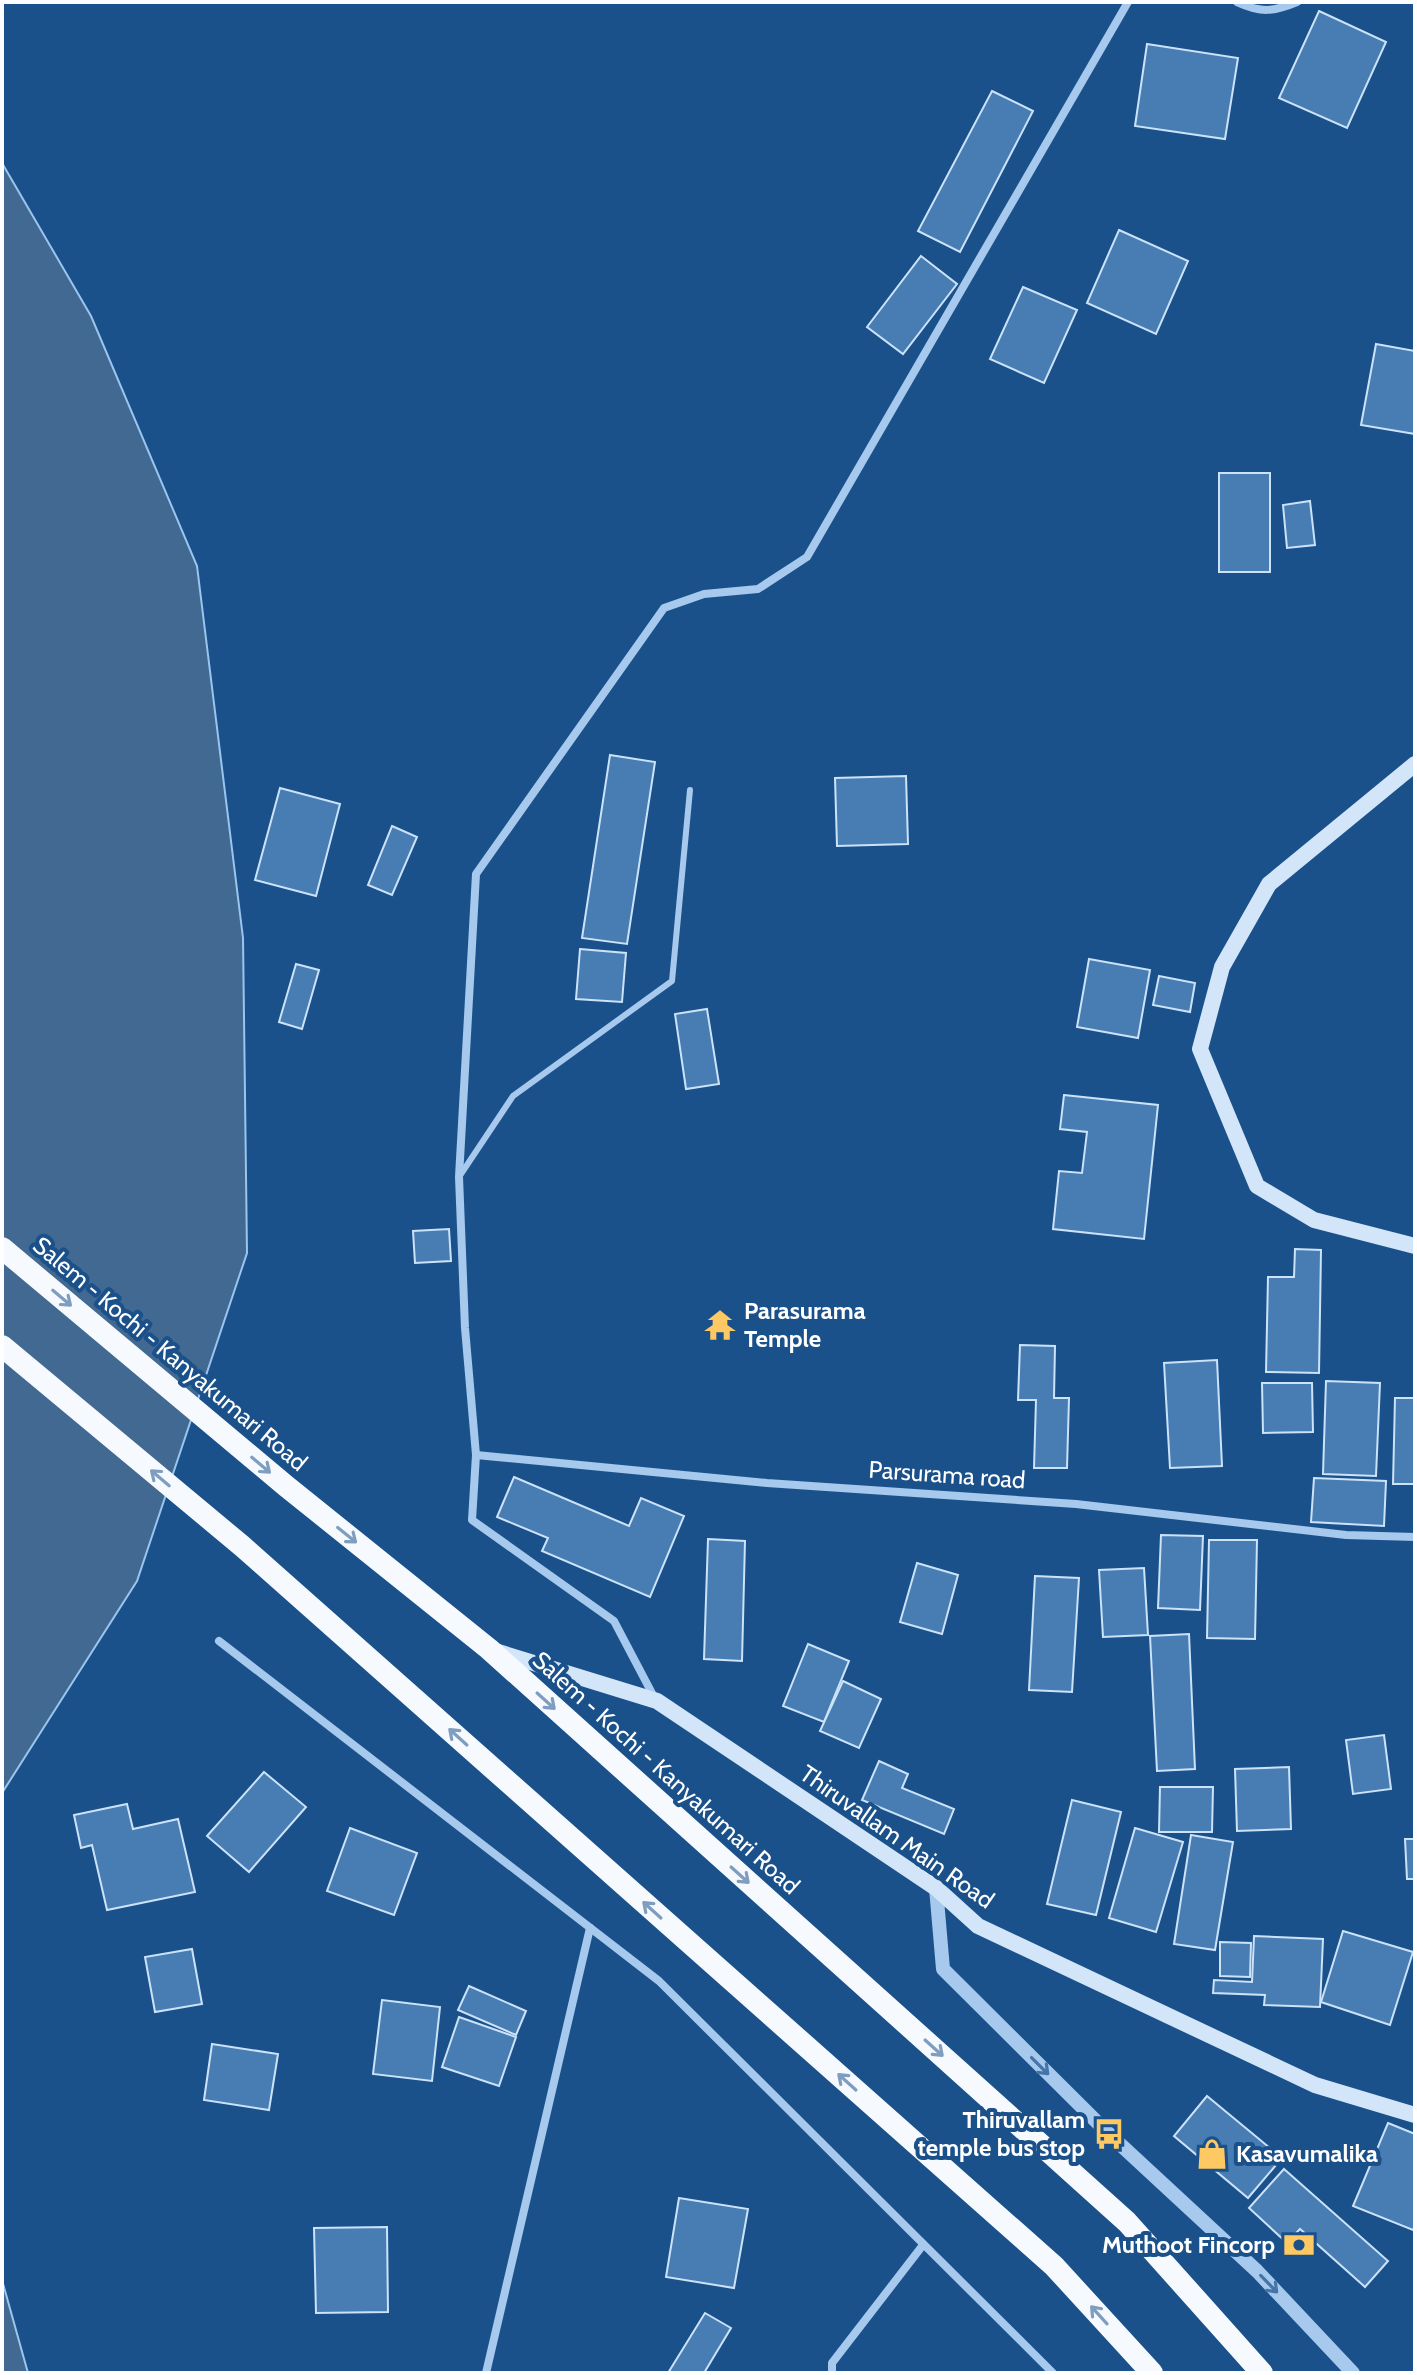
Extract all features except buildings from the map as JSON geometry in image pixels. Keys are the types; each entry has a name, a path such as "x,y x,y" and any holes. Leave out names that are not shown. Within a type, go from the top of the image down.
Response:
{"highway":[{"name":"Salem - Kochi - Kanyakumari Road","path":"2,1248 286,1486 489,1649 1127,2222 1262,2373"},
{"path":"2,1346 242,1546 1054,2266 1152,2373"}],"main road":[{"path":"1415,764 1269,884 1222,967 1200,1049 1257,1186 1314,1220 1415,1246"},
{"name":"Thiruvallam Main Road","path":"489,1649 657,1701 936,1888 978,1926 1315,2085 1415,2115"}],"street":[{"path":"657,1701 614,1621 472,1520 476,1455 465,1328 459,1177 476,874 664,608 704,594 758,589 807,557 1128,2"},
{"path":"1237,2 1252,9 1277,11 1297,2"},
{"name":"Parsurama road","path":"476,1455 767,1483 1076,1504 1346,1535 1415,1537"},
{"path":"219,1641 659,1981 1053,2373"},
{"path":"936,1888 943,1969 1109,2134 1257,2271 1353,2373"},
{"path":"486,2373 590,1928"},
{"path":"832,2373 832,2363 923,2245"}],"lane":[{"path":"459,1177 513,1096 672,981 690,790"}],"water":[{"path":"2,163 91,316 197,566 243,938 247,1253 137,1581 2,1793"},
{"path":"2,2280 28,2373 2,2373"}],"place":[{"name":"Parasurama Temple","path":"720,1325"},
{"name":"Thiruvallam temple bus stop","path":"1109,2134"},
{"name":"Kasavumalika","path":"1212,2154"},
{"name":"Muthoot Fincorp","path":"1299,2245"}]}
